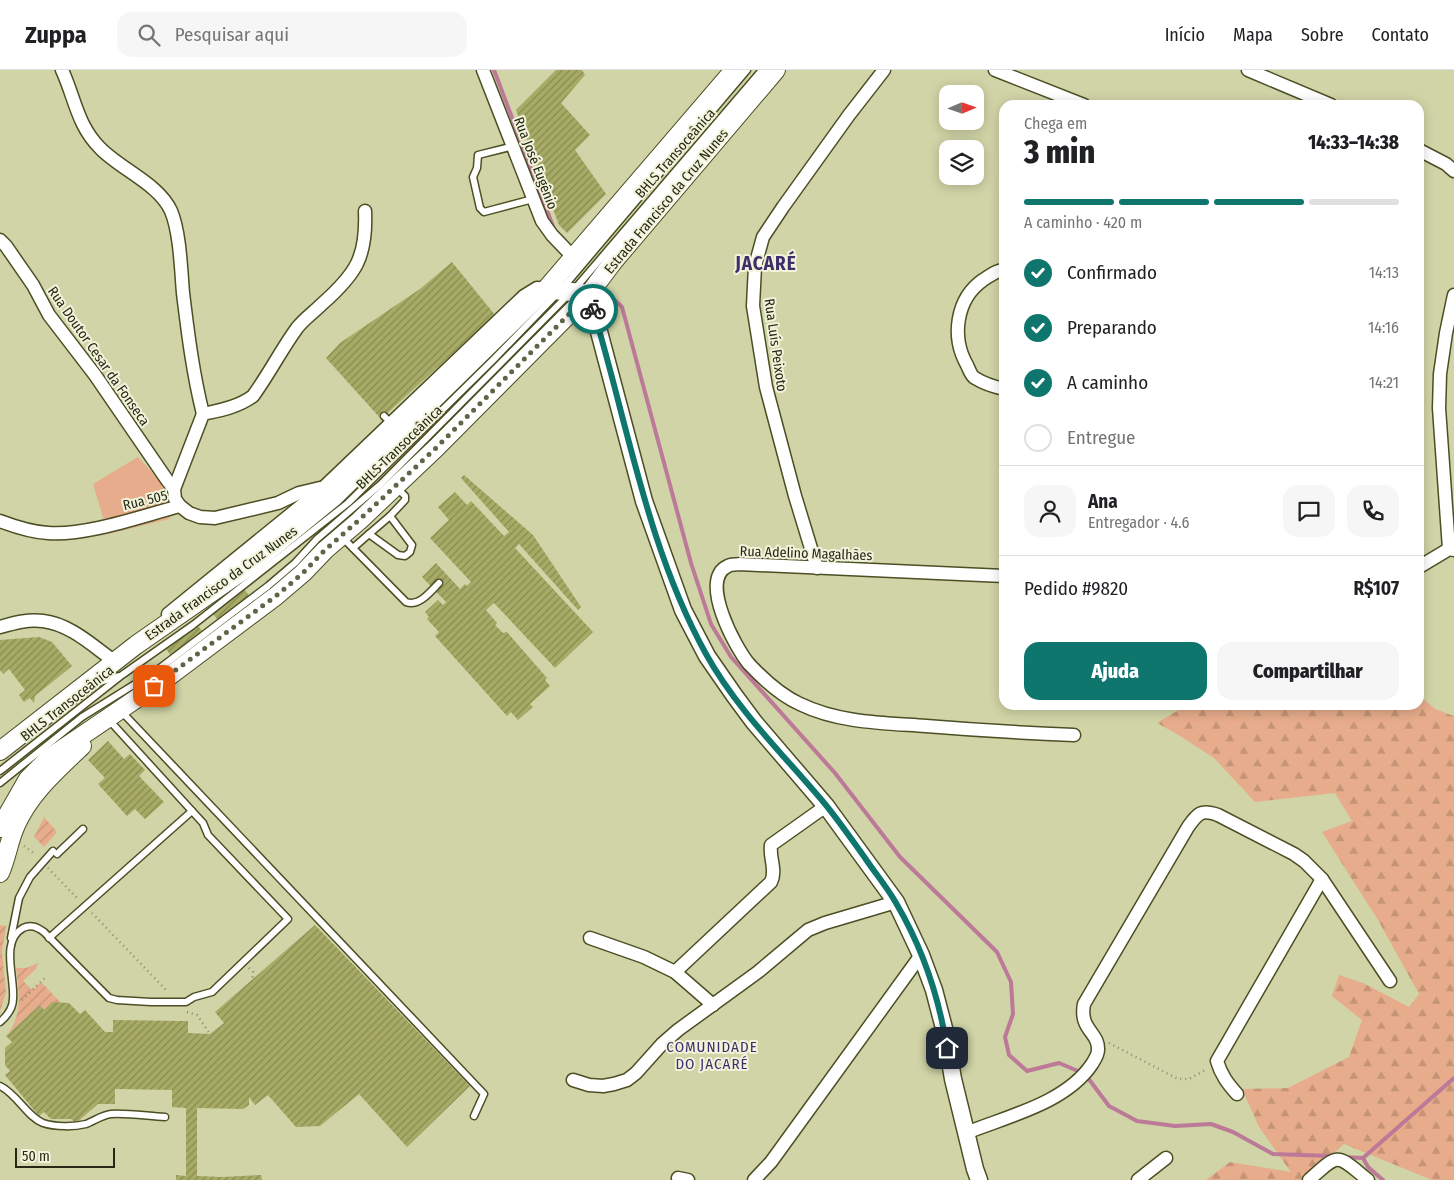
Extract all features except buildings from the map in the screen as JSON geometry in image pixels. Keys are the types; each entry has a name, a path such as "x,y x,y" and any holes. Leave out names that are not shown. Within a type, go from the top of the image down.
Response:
{"main road":[{"name":"Estrada Francisco da Cruz Nunes","path":"0,751 85,686 118,668 151,634 251,565 334,497 559,291 574,258 734,70"},
{"name":"Estrada Francisco da Cruz Nunes","path":"0,828 28,779 49,758 110,718 347,542 395,487 589,294 613,262 776,70"},
{"path":"559,291 589,294"},
{"path":"0,873 16,823 29,803 51,774 83,746 110,718"}],"street":[{"path":"62,70 86,132 101,149 148,185 171,210 176,231 191,354 203,414 174,489"},
{"name":"Rua José Eugênio","path":"483,70 542,221 574,258"},
{"name":"Rua Luís Peixoto","path":"817,568 795,496 766,386 753,306 755,266 763,238 783,207 884,70"},
{"path":"995,70 1071,100"},
{"path":"1248,70 1320,100"},
{"path":"1424,153 1446,164 1454,171"},
{"path":"203,414 231,408 244,403 253,396 298,326 348,279 358,264 363,249 366,233 365,211"},
{"name":"Rua Doutor Cesar da Fonseca","path":"0,240 33,284 49,314 95,375 174,489 175,500 180,506"},
{"path":"999,271 974,286 962,305 957,329 961,356 974,378 999,388"},
{"path":"151,634 167,614 323,488 388,420 524,296 538,288 559,291"},
{"path":"589,294 644,501 683,610 707,656 734,695 754,722 826,806 896,902 921,955 934,990 945,1032 953,1079 966,1133 980,1180"},
{"path":"1424,564 1452,550 1439,408 1440,374 1454,294"},
{"name":"Rua 505","path":"0,521 22,529 40,532 76,532 180,506 189,513 200,517 215,518 278,503 299,493 323,488"},
{"name":"Rua Adelino Magalhães","path":"999,576 739,564 728,566 721,572 718,581 718,594 722,616 732,638 748,663 771,686 799,704 834,716 870,722 1074,735"},
{"path":"0,627 21,622 43,621 65,627 118,668"},
{"path":"675,972 771,882 774,871 770,850 771,845 826,806"},
{"path":"966,1133 1028,1110 1051,1099 1076,1082 1088,1070 1098,1055 1099,1048 1084,1022 1084,1004 1196,816 1208,812 1218,815 1294,854 1304,862 1322,879 1390,981"},
{"path":"1237,1094 1224,1079 1218,1062 1322,879"},
{"path":"573,1080 589,1085 602,1086 627,1080 678,1030 758,972 808,930 896,902"},
{"path":"590,938 644,957 675,972 713,1005"},
{"path":"754,1180 771,1162 921,955"},
{"path":"1138,1180 1166,1158"},
{"path":"1309,1180 1331,1160 1339,1159 1368,1180"}],"lane":[{"name":"BHLS Transoceânica","path":"0,771 118,668 193,625 348,503 494,359 559,291 748,70"},
{"name":"BHLS Transoceânica","path":"0,783 73,724 102,703 156,671 279,577 317,539 381,484 762,70"},
{"path":"514,146 478,155 478,168 473,177 480,208 484,212 533,199"},
{"path":"395,487 404,496 405,500 369,534 347,542 406,602 411,604 417,603 439,583"},
{"path":"369,534 398,556 405,556 410,552 412,545 390,516"},
{"path":"11,939 15,932 29,926 37,928 109,998 151,1002 186,1002 194,997 212,992 288,918 208,835 203,823 110,718"},
{"path":"110,718 484,1094 474,1116"},
{"path":"49,758 73,724"},
{"path":"49,938 192,811"},
{"path":"0,1022 7,1015 14,1000 8,960 19,898 30,877 43,862 83,829"},
{"path":"0,1086 9,1090 35,1118 42,1123 52,1125 86,1124 109,1114 165,1117"}],"path":[{"path":"43,862 187,1012 197,1015 210,1034"},
{"path":"1092,1034 1178,1079 1184,1080 1196,1076 1218,1062"}],"green space":[{"path":"138,457 160,481 173,508 169,519 108,534 93,484"},
{"path":"1424,699 1435,709 1454,716 1454,1180 1432,1180 1344,1144 1304,1180 1206,1180 1230,1162 1291,1172 1259,1127 1242,1089 1288,1088 1349,1057 1362,1020 1332,996 1339,975 1363,983 1409,1007 1419,994 1378,920 1322,832 1352,821 1335,793 1255,802 1214,758 1157,723 1179,710 1424,710"},
{"path":"44,817 57,832 44,847 34,837"},
{"path":"0,925 6,926 2,952 6,993 0,1011"},
{"path":"38,963 36,969 23,981 32,990 41,982 61,1003 44,1010 40,1005 8,1034 16,1018 19,1002 16,968 26,968"}],"waterway":[{"path":"494,70 554,229"},
{"path":"606,292 622,307 691,563 711,624 731,657 835,773 900,857 997,952 1011,982 1013,1014 1005,1037 1009,1055 1027,1071 1059,1063 1085,1074 1109,1106 1137,1121 1175,1126 1211,1124 1233,1132 1273,1154 1331,1156"},
{"path":"1343,1157 1363,1158 1454,1078"},
{"path":"1363,1158 1368,1167 1383,1180"}],"way so far":[{"path":"154,686 276,596 303,573 325,550 436,448 589,294 593,309"}],"district":[{"name":"JACARÉ","path":"766,263"},
{"name":"COMUNIDADE DO JACARÉ","path":"712,1056"}],"route":[{"path":"593,309 644,501 683,610 707,656 734,695 754,722 826,806 896,902 921,955 934,990 945,1032 947,1048"}]}
